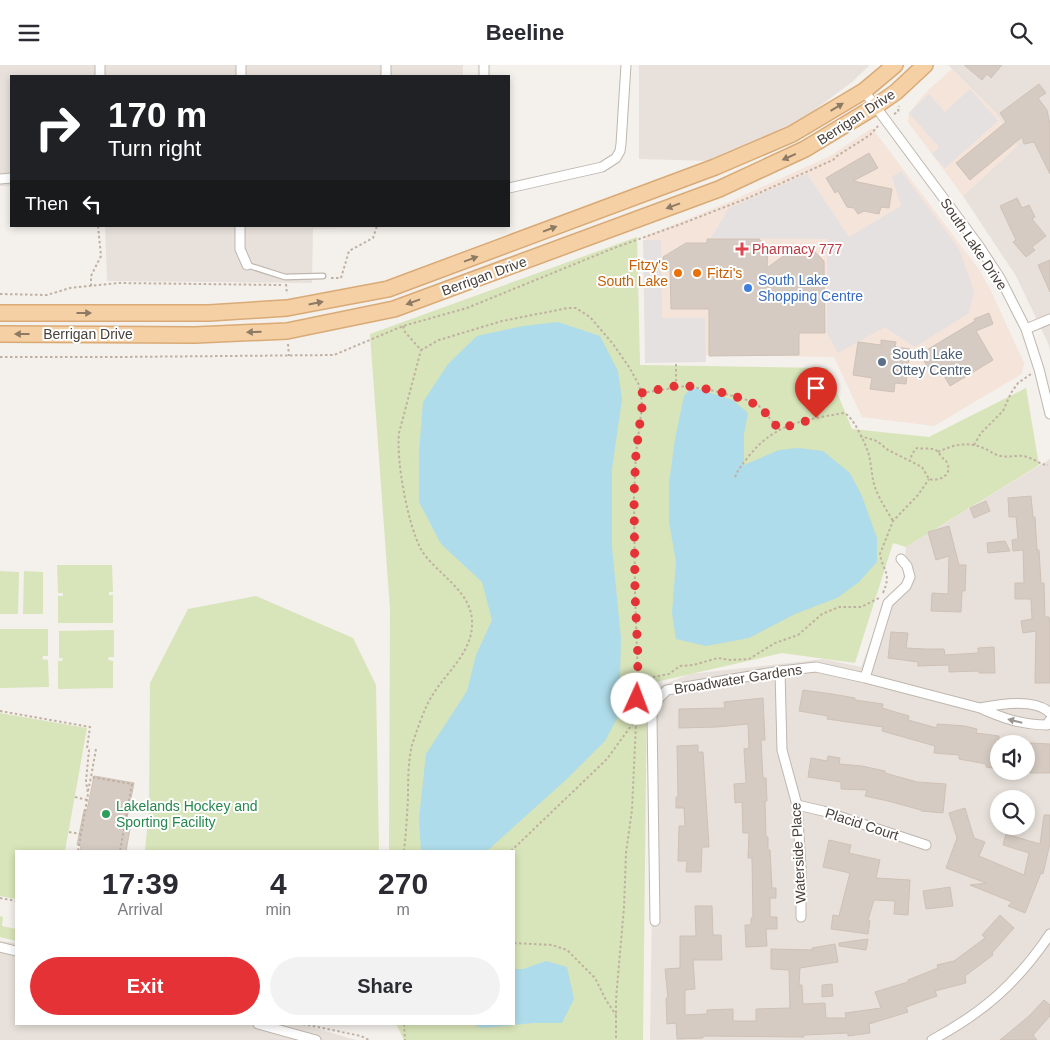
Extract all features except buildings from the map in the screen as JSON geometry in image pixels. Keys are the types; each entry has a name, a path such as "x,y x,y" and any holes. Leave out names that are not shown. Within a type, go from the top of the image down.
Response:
{"main road":[{"name":"Berrigan Drive","path":"0,313 209,313 286,308 388,289 714,167 792,134 864,91 895,65"},
{"name":"Berrigan Drive","path":"0,334 195,335 287,331 394,309 719,189 805,149 896,92 925,65"},
{"path":"646,193 653,213"}],"street":[{"path":"510,188 602,167 616,158 621,144 626,65"},
{"name":"South Lake Drive","path":"864,91 979,246 1000,278 1026,329 1039,369 1050,414"},
{"path":"240,227 240,249 247,265"},
{"path":"1026,329 1050,319"},
{"path":"865,678 888,603 906,586 910,577 907,567 901,559"},
{"name":"Broadwater Gardens","path":"655,921 652,748 654,706 667,690 780,671 816,667 980,708 998,717 1022,723 1047,725 1050,721"},
{"name":"Waterside Place","path":"780,671 782,749 797,805 801,867 801,917"},
{"name":"Broadwater Gardens","path":"980,708 998,704 1018,703 1045,708 1050,713"},
{"name":"Placid Court","path":"797,805 823,811 926,845"},
{"path":"932,1040 962,1024 992,1001 1026,967 1050,934"},
{"path":"0,947 15,951"},
{"path":"262,1025 316,1040"}],"lane":[{"path":"247,265 285,277 323,276"}],"path":[{"path":"658,233 748,198 833,161 837,156 870,135 875,129"},
{"path":"91,286 91,276 101,256 98,227"},
{"path":"340,278 349,251 374,238 377,227"},
{"path":"0,294 47,295 62,289 118,283 287,285"},
{"path":"404,850 408,773 412,745 431,697 453,669 464,651 472,630 472,620 467,601 436,569 422,550 414,534 399,465 398,433 421,350 439,340 502,321 576,308 590,317 613,344 629,367 639,385 642,407 636,453 634,495 638,680 632,810 626,853 616,1040"},
{"path":"404,326 405,332 421,350"},
{"path":"676,364 676,386"},
{"path":"974,445 981,433 1003,411 1018,383 1039,369"},
{"path":"641,393 676,386 715,391 747,400 758,406 779,429"},
{"path":"735,477 754,450 779,429 816,418 848,414 868,451 873,481 893,521"},
{"path":"860,436 877,441 888,451 910,461 914,465 922,467 929,479 934,481 940,480 947,473 948,464 938,452 932,449 917,448 912,454 910,461"},
{"path":"938,452 952,445 974,445 997,455 1006,457 1023,455 1030,457 1037,463 1048,465"},
{"path":"638,680 669,674 680,666 693,665 718,658 730,660 749,659 775,643 798,635 822,614 839,607 861,607 882,597 888,582 888,575 880,554 893,521 918,495 929,479"},
{"path":"0,711 90,727 86,781 88,794"},
{"path":"512,850 607,759 636,719"},
{"path":"78,850 96,749"},
{"path":"91,777 132,784 120,850"},
{"path":"75,797 87,800"},
{"path":"128,804 146,807"},
{"path":"69,832 81,834"},
{"path":"0,898 15,901"},
{"path":"515,943 552,945 567,950 595,978 606,1001 616,1015"},
{"path":"308,1025 361,1036 369,1040"},
{"path":"404,1025 404,1040"}],"shaded area":[{"path":"0,65 463,65 463,75 10,75 10,186 0,186"},
{"path":"639,65 870,65 852,82 797,123 710,161 639,159"},
{"path":"948,65 1050,65 1050,351 1016,276 963,196 1017,146 996,113"},
{"path":"952,69 996,113 1017,146 963,196 908,122 909,113 928,90"},
{"path":"970,89 998,121 945,168 932,154 939,147 909,113 929,94 945,112"},
{"path":"872,128 980,271 1024,363 1022,374 934,426 862,417 834,357 648,354 646,236 729,202 830,156"},
{"path":"901,171 959,249 974,291 969,313 915,347 885,327 838,353 827,333 827,239 711,238 729,208 807,174 849,237 901,206 892,177"},
{"path":"105,227 398,227 313,229 312,283 107,281"},
{"path":"643,240 661,240 662,318 705,318 706,362 645,363"},
{"path":"1050,459 1050,1040 650,1040 655,688 690,674 824,659 861,667 887,598 903,582 906,547"},
{"path":"0,941 15,943 15,1025 304,1025 356,1040 0,1040"}],"green space":[{"path":"637,237 640,365 827,368 852,429 929,437 1026,388 1039,465 906,547 893,543 855,663 782,653 647,684 643,1040 404,1040 396,1025 515,1025 515,850 389,850 390,609 370,334"},
{"path":"57,565 112,565 113,592 109,592 109,595 113,595 113,623 58,623 58,596 63,596 63,593 58,593"},
{"path":"0,571 19,572 18,614 0,614"},
{"path":"24,571 43,572 43,614 23,614"},
{"path":"256,596 353,638 376,685 379,850 145,850 149,811 150,683 188,609"},
{"path":"0,629 48,629 48,656 43,656 42,659 48,660 49,687 0,688"},
{"path":"114,630 114,657 109,657 108,660 113,661 113,688 58,689 58,661 62,661 63,658 59,658 59,631"},
{"path":"0,713 87,728 65,850 15,850 15,899 0,896"},
{"path":"0,916 3,917 2,926 15,929 15,941 0,937"}],"water":[{"path":"558,322 600,336 618,371 622,399 612,469 612,547 621,638 619,715 605,741 567,779 488,850 421,850 419,818 426,754 467,691 476,655 492,620 482,582 441,544 419,502 419,452 423,402 448,364 477,336 523,326"},
{"path":"692,387 733,400 748,413 744,434 744,465 779,450 798,448 823,451 850,473 862,496 877,538 877,562 859,582 837,598 795,614 749,638 706,646 676,639 672,613 676,562 669,522 669,483 675,439 684,396"},
{"path":"546,961 567,967 574,999 562,1023 515,1025 515,969 523,969"},
{"path":"474,1025 513,1025 482,1028"}],"place":[{"name":"Pharmacy 777","path":"742,249"},
{"name":"Fitzy's South Lake","path":"678,273"},
{"name":"Fitzi's","path":"697,273"},
{"name":"South Lake Shopping Centre","path":"748,288"},
{"name":"South Lake Ottey Centre","path":"882,362"},
{"name":"Lakelands Hockey and Sporting Facility","path":"106,814"}],"route":[{"path":"637,699 638,658 634,495 636,453 642,407 641,393 676,386 715,391 747,400 758,406 779,429 816,418"}]}
